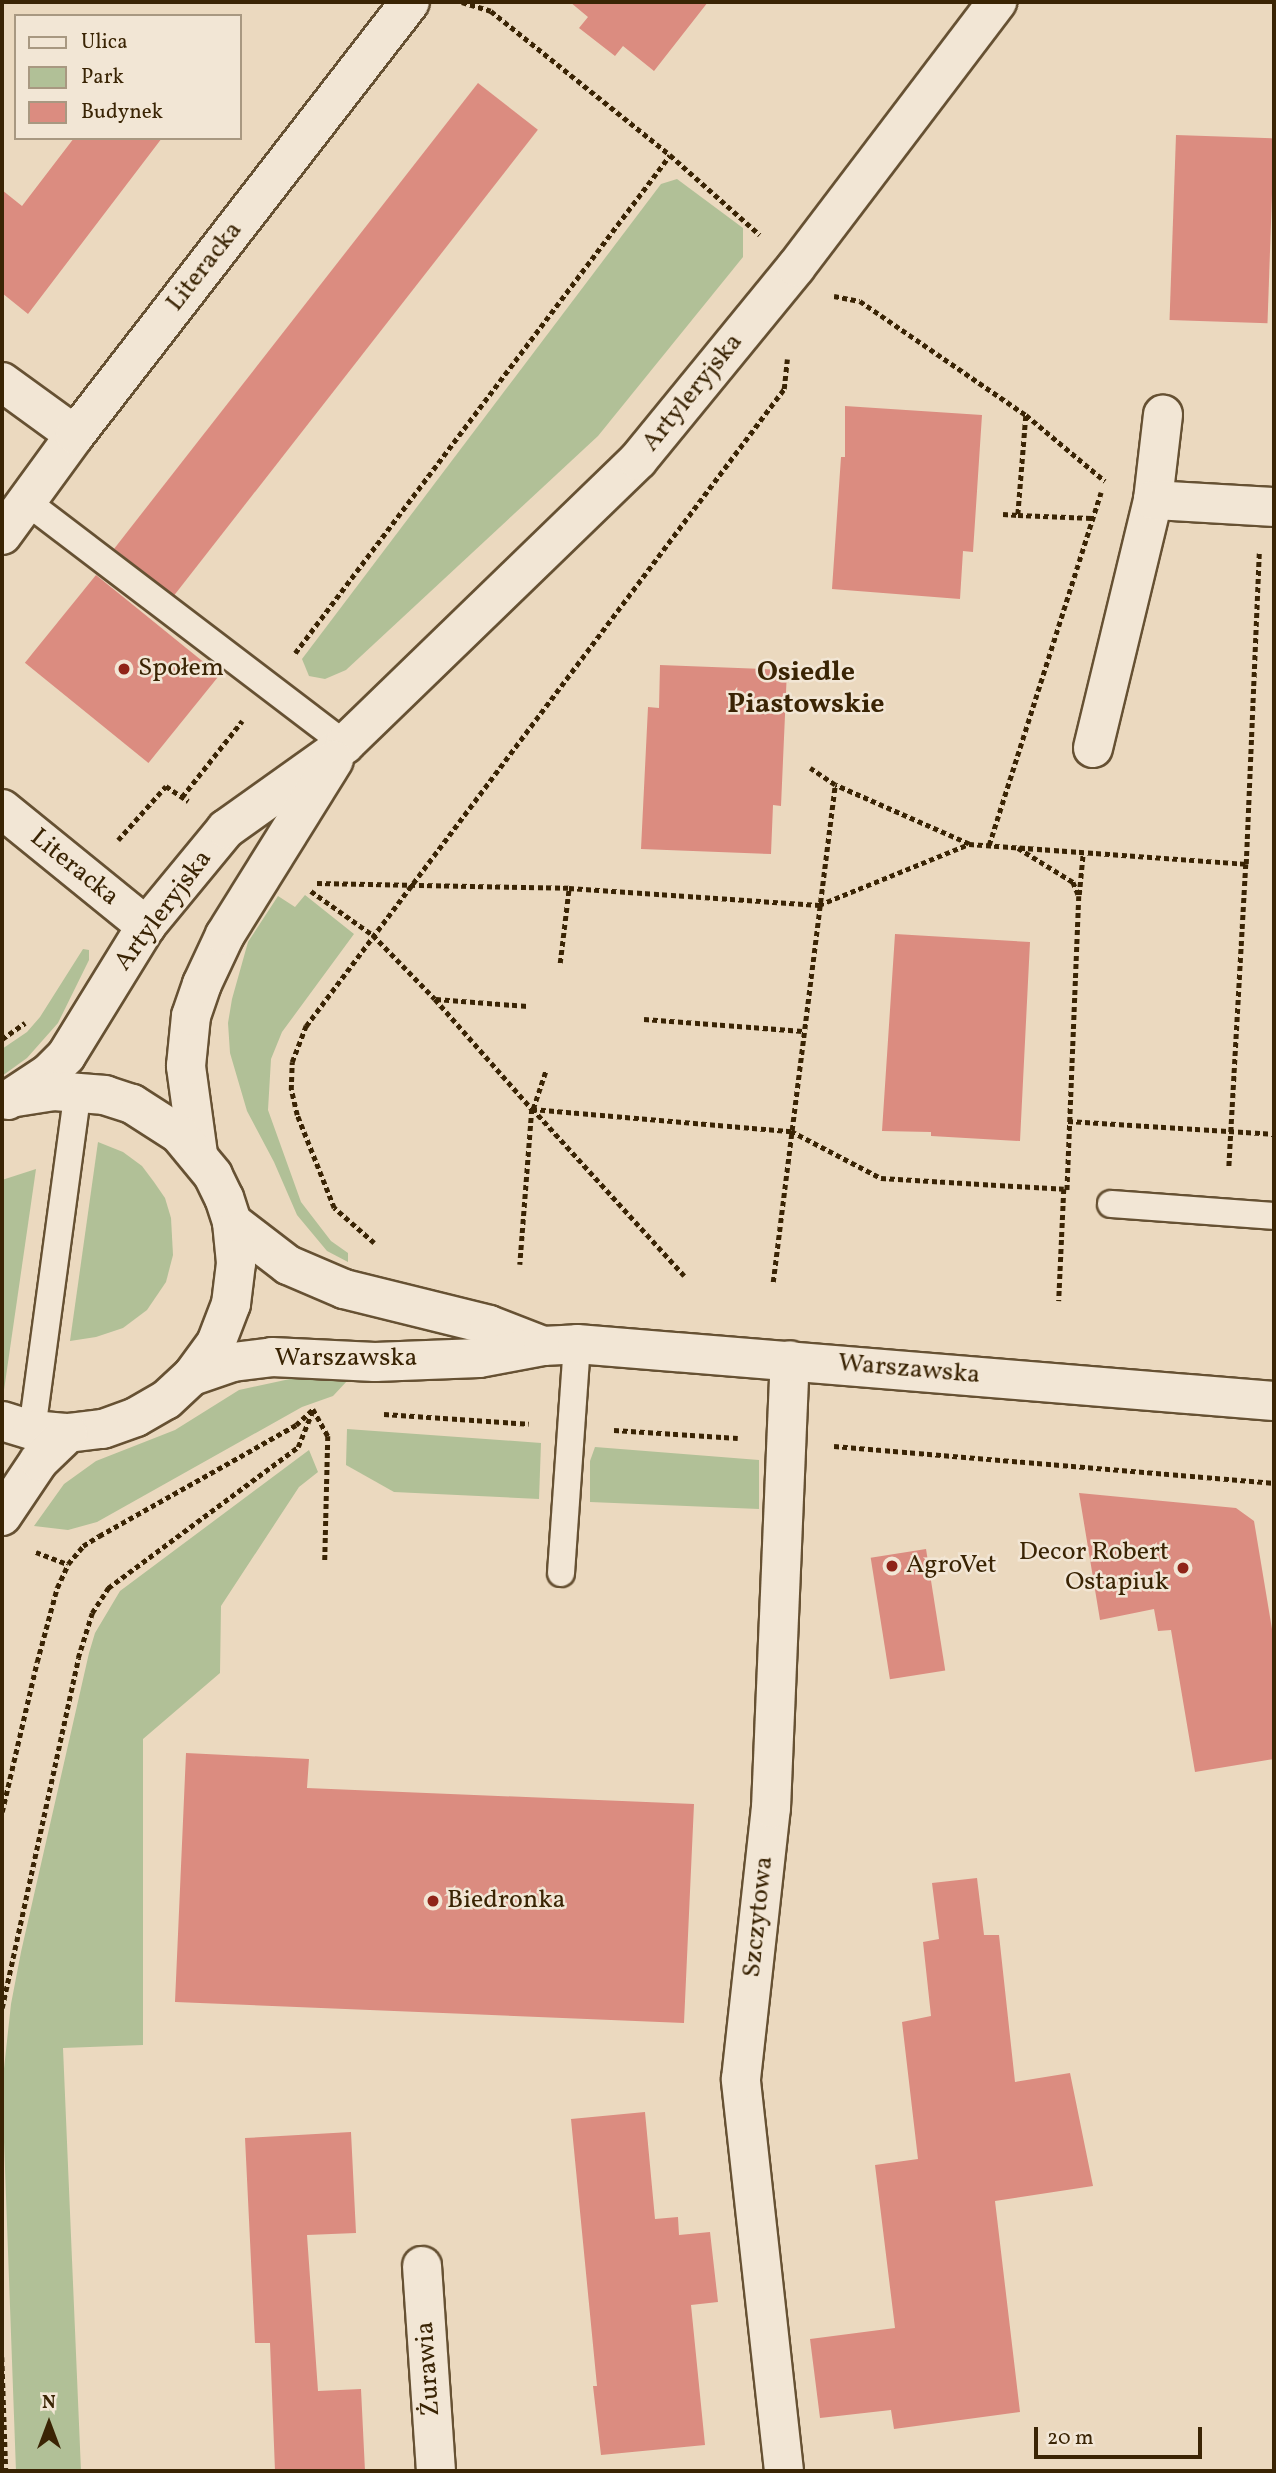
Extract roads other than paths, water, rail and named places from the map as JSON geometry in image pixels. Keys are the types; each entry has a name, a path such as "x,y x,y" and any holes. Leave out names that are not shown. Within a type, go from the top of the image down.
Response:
{"street":[{"name":"Literacka","path":"2,534 75,435 411,2"},
{"name":"Artyleryjska","path":"5,1101 49,1073 66,1056 146,926 226,829 345,744 638,460 796,267 997,2"},
{"path":"2,383 75,435"},
{"path":"1093,748 1153,500 1163,415"},
{"path":"1153,500 1267,507"},
{"name":"Artyleryjska","path":"198,1154 186,1066 191,1016 202,984 225,935 285,873 345,744"},
{"name":"Literacka","path":"2,810 146,926"},
{"path":"2,1516 39,1461 34,1428 103,1429 136,1417 166,1400 192,1376 216,1343 231,1304 236,1263 232,1222 213,1175 179,1134 132,1104 78,1091 31,1094 5,1101"},
{"name":"Warszawska","path":"232,1222 288,1265 344,1289 560,1345 790,1360 1274,1401"},
{"name":"Warszawska","path":"192,1376 233,1362 272,1357 374,1362 479,1358 560,1345"},
{"name":"Szczytowa","path":"783,2471 741,2079 771,1808 790,1360"},
{"name":"Żurawia","path":"422,2266 436,2471"}],"lane":[{"path":"27,502 345,744"},
{"path":"34,1428 78,1091"},
{"path":"1111,1204 1274,1216"},
{"path":"560,1345 561,1573"}],"place":[{"name":"Społem","path":"124,669"},
{"name":"AgroVet","path":"892,1566"},
{"name":"Decor Robert Ostapiuk","path":"1183,1568"},
{"name":"Biedronka","path":"433,1901"}],"district":[{"name":"Osiedle Piastowskie","path":"806,689"}]}
